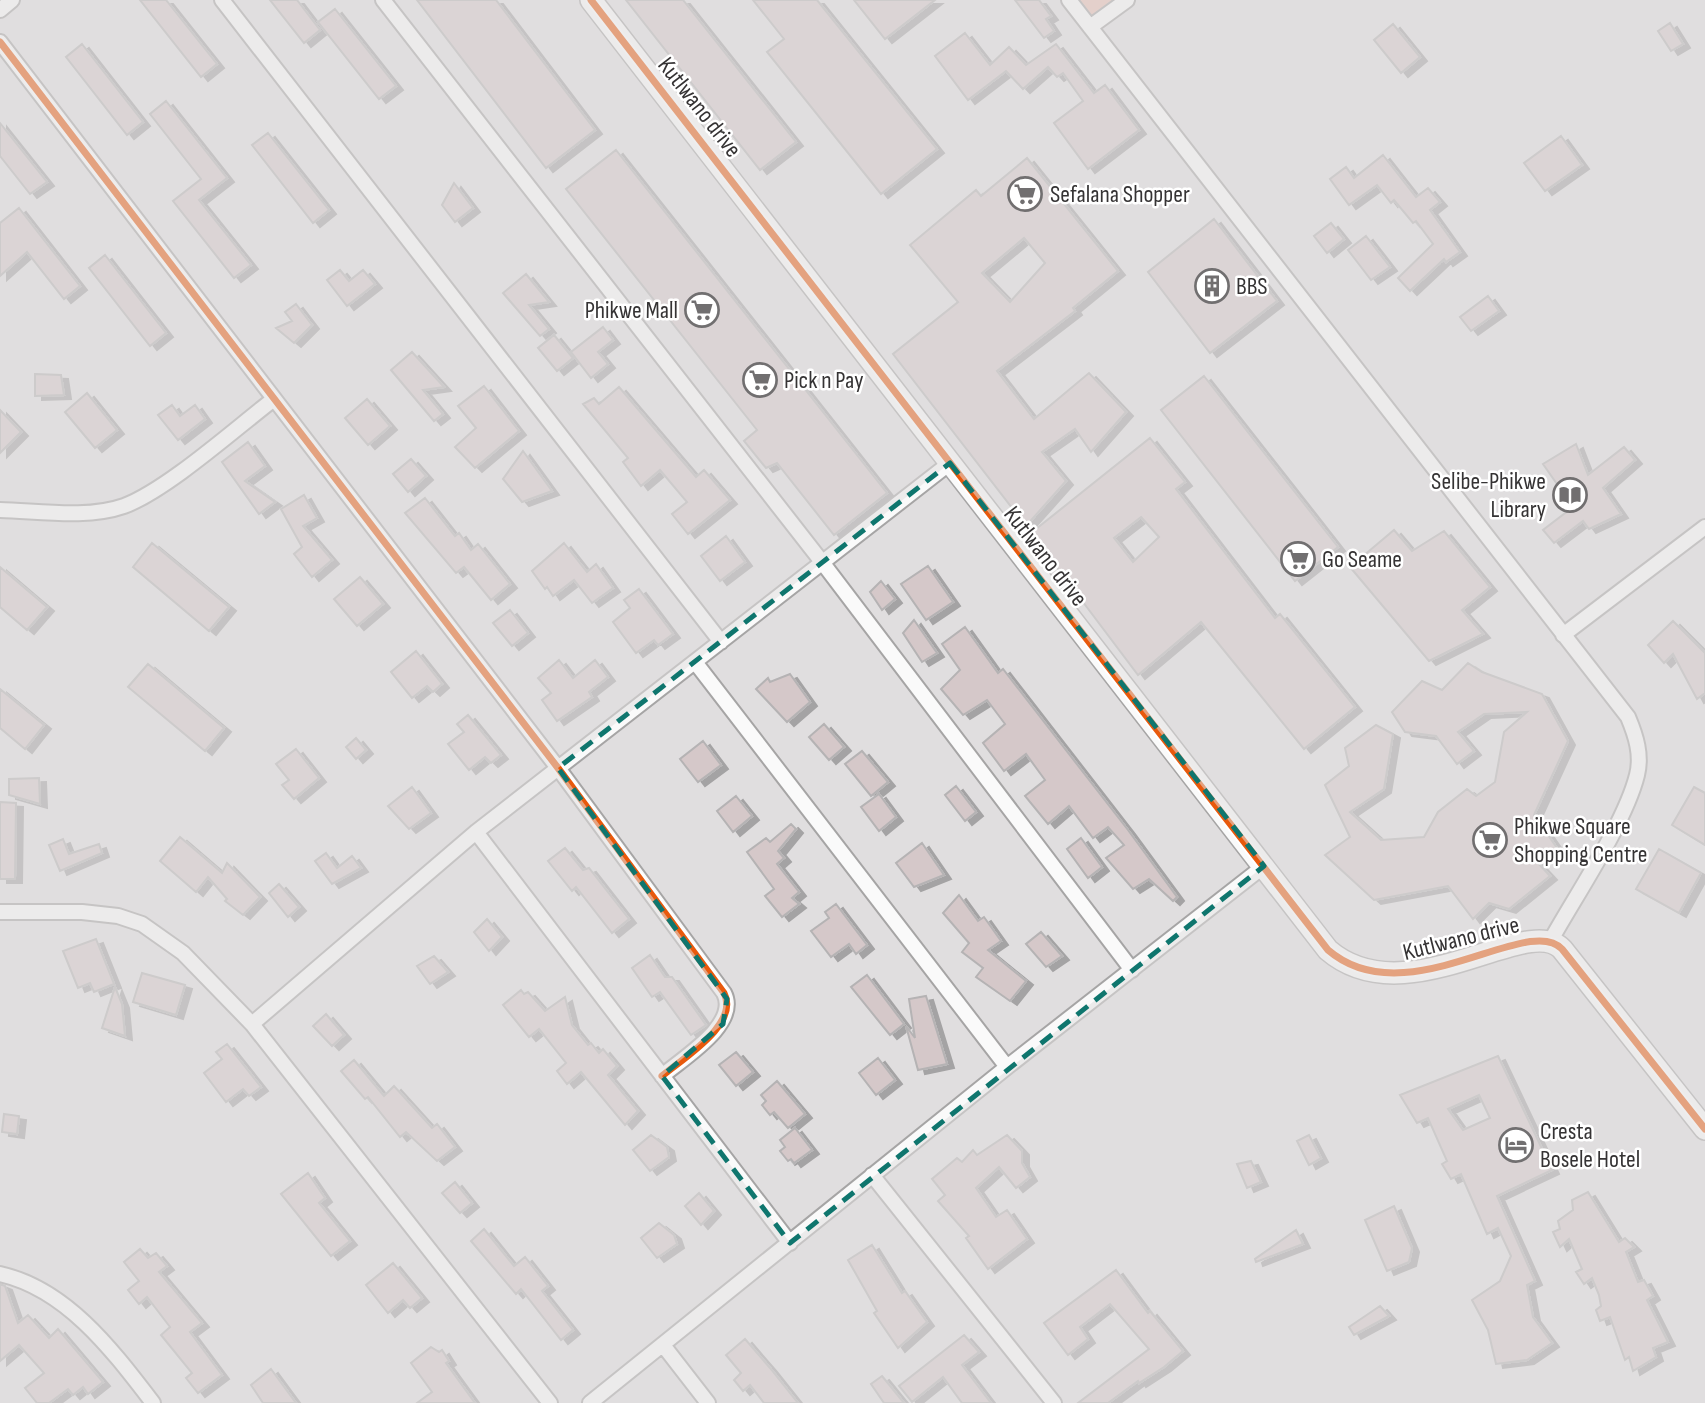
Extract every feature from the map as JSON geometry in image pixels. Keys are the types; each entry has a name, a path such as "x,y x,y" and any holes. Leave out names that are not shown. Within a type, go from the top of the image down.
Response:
{"street":[{"path":"0,10 12,0"},
{"path":"222,0 721,642"},
{"path":"383,0 822,562 1132,970"},
{"name":"Kutlwano drive","path":"591,0 1328,950 1344,962 1366,971 1419,972 1531,940 1551,940"},
{"path":"1069,0 1628,717 1636,734 1639,760 1628,802 1551,940 1562,949 1705,1129"},
{"path":"1090,27 1127,0"},
{"path":"0,42 558,768 727,999 723,1024 662,1076"},
{"path":"0,510 72,512 125,505 161,485 274,399"},
{"path":"252,1024 476,832 950,463"},
{"path":"1563,635 1705,527"},
{"path":"695,662 1007,1067"},
{"path":"476,832 790,1243"},
{"path":"590,1403 1007,1067 1264,866"},
{"path":"0,912 82,912 118,916 142,924 183,953 252,1024 550,1403"},
{"path":"872,1175 1054,1403"},
{"path":"0,1274 21,1279 43,1291 81,1319 153,1403"},
{"path":"663,1345 708,1403"}],"highlighted area":[{"path":"950,463 1264,866 790,1243 662,1076 723,1024 727,999 558,768"}],"shaded area":[{"path":"1069,0 1127,0 1090,27"}],"building":[{"path":"140,0 166,0 217,64 201,77"},
{"path":"270,0 297,0 320,30 304,43"},
{"path":"417,0 496,0 595,130 546,168"},
{"path":"626,0 683,0 796,142 760,170"},
{"path":"753,0 817,0 937,149 881,194 767,52 784,39"},
{"path":"854,0 935,0 885,39"},
{"path":"1015,0 1039,0 1051,16 1046,19 1054,31 1044,38"},
{"path":"335,9 396,86 379,99 318,22"},
{"path":"1670,23 1683,44 1671,51 1658,31"},
{"path":"1393,24 1420,57 1401,73 1374,40"},
{"path":"965,33 990,65 1009,47 1026,65 1056,44 1094,93 1105,85 1139,130 1088,169 1054,123 1083,101 1063,73 1057,77 1048,67 1023,89 1006,71 968,100 935,56"},
{"path":"82,44 143,122 127,135 66,57"},
{"path":"166,101 227,178 199,200 251,265 234,278 173,201 201,179 150,114"},
{"path":"0,123 47,182 30,194 0,156"},
{"path":"268,133 329,210 313,223 252,145"},
{"path":"1561,136 1582,165 1545,191 1524,163"},
{"name":"Phikwe Mall","path":"616,150 887,493 834,535 777,463 766,468 744,441 757,430 566,189"},
{"path":"1383,155 1416,197 1428,188 1440,202 1430,210 1460,252 1446,262 1444,259 1410,291 1398,278 1433,244 1416,221 1413,223 1394,200 1391,203 1377,185 1349,205 1330,179 1346,167 1354,178"},
{"path":"1027,158 1118,271 1073,308 1075,311 997,371 1034,419 1089,373 1126,412 1091,452 1075,429 1042,452 1066,481 1026,526 893,354 958,302 910,245 976,190 981,196","holes":["1024,238 1045,263 1010,302 982,273"]},
{"path":"454,183 473,208 455,222 442,205"},
{"path":"19,208 80,286 64,299 27,252 0,276 0,223"},
{"name":"BBS","path":"1214,219 1277,301 1210,353 1148,272"},
{"path":"1331,223 1344,239 1327,253 1314,236"},
{"path":"1366,236 1390,267 1371,280 1348,250"},
{"path":"105,255 166,333 150,346 89,268"},
{"path":"340,270 349,281 363,270 375,284 347,306 327,280"},
{"path":"526,274 549,302 529,305 549,329 540,336 503,293"},
{"path":"1488,296 1499,311 1471,331 1460,317"},
{"path":"296,304 312,325 294,343 276,328 292,321 285,312"},
{"path":"603,327 613,340 598,352 608,364 591,378 571,352"},
{"path":"554,335 573,358 557,371 538,348"},
{"path":"412,352 444,387 423,390 443,414 434,421 391,370"},
{"path":"35,374 61,375 64,395 35,396"},
{"path":"1204,376 1338,547 1295,581 1161,410"},
{"path":"484,386 519,431 475,468 455,447 476,428 458,406"},
{"path":"619,387 696,477 704,470 730,500 688,534 672,514 687,502 660,470 641,486 623,462 628,458 583,404 594,398 599,404"},
{"path":"87,393 117,430 95,448 65,412"},
{"path":"367,399 390,426 368,445 345,418"},
{"path":"172,405 180,416 195,405 205,419 178,440 158,415"},
{"path":"0,410 21,432 0,453"},
{"path":"1150,438 1185,482 1176,489 1275,618 1280,614 1355,707 1304,749 1201,622 1138,675 1031,533","holes":["1141,517 1159,537 1133,562 1114,538"]},
{"path":"248,442 265,466 245,481 275,502 259,514 222,462"},
{"path":"1576,444 1588,475 1624,447 1635,460 1603,488 1621,514 1589,529 1583,521 1554,543 1543,530 1573,507 1543,464"},
{"path":"523,451 552,491 522,502 503,479"},
{"path":"411,459 426,476 408,492 393,474"},
{"path":"304,495 317,518 303,526 332,560 312,577 294,554 302,547 281,509"},
{"path":"425,498 455,536 459,533 471,550 478,544 510,584 491,600 464,567 456,573 405,513"},
{"path":"1394,530 1412,551 1444,531 1490,587 1462,610 1483,634 1429,661 1350,567"},
{"path":"726,536 745,562 720,581 701,556"},
{"path":"152,543 229,607 209,631 133,567"},
{"path":"564,543 587,572 596,564 613,588 592,603 574,580 553,596 547,587 545,589 532,571"},
{"path":"928,566 953,602 926,620 901,584"},
{"path":"0,567 47,607 27,630 0,607"},
{"path":"360,577 383,604 357,626 334,599"},
{"path":"881,581 895,599 882,610 870,592"},
{"path":"639,589 673,634 658,645 654,640 636,653 613,622 630,608 624,600"},
{"path":"510,610 528,633 512,646 493,623"},
{"path":"914,620 937,653 922,662 903,633"},
{"path":"1673,621 1705,653 1705,693 1697,699 1673,654 1664,663 1648,645"},
{"path":"965,627 998,673 1003,669 1128,830 1177,897 1173,901 1149,879 1133,889 1106,858 1124,845 1108,827 1093,838 1069,806 1048,824 1025,796 1045,780 1026,754 1004,771 983,743 1005,724 987,700 963,715 941,689 960,670 942,644"},
{"path":"416,651 442,684 433,692 427,686 412,698 391,672"},
{"path":"559,660 573,678 595,660 608,677 589,692 592,697 557,721 542,700 551,693 538,678"},
{"path":"1468,663 1482,672 1542,694 1568,741 1534,815 1557,848 1536,861 1550,876 1509,909 1489,903 1473,919 1448,886 1374,900 1325,855 1350,837 1325,785 1349,766 1345,748 1376,725 1393,734 1384,789 1350,812 1381,840 1424,837 1438,812 1467,789 1476,796 1495,782 1504,732 1527,712 1484,714 1458,732 1474,751 1457,764 1436,736 1405,732 1392,712 1422,681 1442,690"},
{"path":"148,664 224,728 205,751 128,687"},
{"path":"790,674 810,702 787,722 756,689 768,678 770,682"},
{"path":"0,689 44,725 25,749 0,728"},
{"path":"468,715 501,755 491,763 485,757 469,770 448,744 464,732 457,724"},
{"path":"824,724 844,747 829,760 809,737"},
{"path":"356,738 366,750 356,759 346,747"},
{"path":"703,741 721,765 698,782 680,759"},
{"path":"296,749 319,778 294,799 282,785 289,780 276,764"},
{"path":"862,751 888,782 871,796 845,764"},
{"path":"39,778 40,804 9,795 9,779"},
{"path":"956,786 976,812 965,821 945,795"},
{"path":"412,787 431,813 409,829 388,806"},
{"path":"1694,787 1705,793 1705,845 1672,825"},
{"path":"879,794 896,817 879,831 861,807"},
{"path":"736,796 752,816 733,832 717,811"},
{"path":"0,802 16,803 15,879 0,879"},
{"path":"791,824 796,829 778,851 784,858 777,864 799,892 792,898 799,904 782,917 765,896 774,889 747,852 766,838 770,842"},
{"path":"180,837 222,873 227,863 260,897 243,915 225,901 227,899 208,877 196,892 160,861"},
{"path":"1081,838 1102,867 1088,878 1067,849"},
{"path":"63,839 69,854 99,844 102,853 60,871 49,845"},
{"path":"922,843 944,875 914,887 896,863"},
{"path":"565,848 583,870 589,868 629,919 612,933 576,887 572,891 548,861"},
{"path":"1659,849 1701,873 1679,913 1636,889"},
{"path":"326,853 337,868 352,856 361,868 332,884 315,861"},
{"path":"279,884 299,907 288,917 269,893"},
{"path":"959,895 978,921 984,917 1001,941 988,950 1026,981 1010,1001 976,977 983,968 962,952 969,943 943,913"},
{"path":"836,904 867,945 856,954 849,944 831,957 811,931 829,918 825,912"},
{"path":"487,919 502,937 489,951 474,932"},
{"path":"1041,932 1062,956 1046,967 1026,944"},
{"path":"96,939 114,984 94,992 90,983 78,988 63,951"},
{"path":"650,955 665,977 672,977 706,1025 691,1035 660,992 652,997 632,968"},
{"path":"434,956 448,972 430,984 417,966"},
{"path":"142,973 185,985 176,1015 133,1002"},
{"path":"867,975 904,1024 890,1035 851,987"},
{"path":"115,987 122,1004 125,1036 102,1028"},
{"path":"521,990 524,994 528,992 545,1011 565,997 572,1025 588,1045 591,1043 599,1053 603,1049 617,1066 608,1075 638,1111 625,1125 581,1072 567,1084 557,1071 566,1063 539,1029 529,1037 503,1005"},
{"path":"926,996 947,1064 918,1070 906,1026 915,1038 909,999"},
{"path":"326,1014 344,1035 332,1046 313,1026"},
{"path":"227,1044 261,1087 249,1096 243,1089 226,1102 204,1073 222,1059 216,1052"},
{"path":"736,1052 753,1072 736,1086 719,1065"},
{"path":"1498,1056 1552,1170 1497,1196 1535,1281 1527,1285 1533,1317 1552,1343 1527,1360 1496,1364 1488,1330 1472,1300 1500,1281 1511,1256 1498,1228 1487,1234 1461,1174 1451,1179 1442,1164 1447,1161 1428,1118 1417,1123 1400,1095","holes":["1479,1095 1490,1118 1463,1130 1448,1109"]},
{"path":"878,1058 895,1080 876,1095 859,1073"},
{"path":"354,1060 384,1096 394,1086 432,1128 437,1124 455,1147 437,1161 406,1132 400,1137 368,1097 365,1099 341,1071"},
{"path":"777,1081 805,1114 788,1128 774,1112 770,1115 762,1105 766,1101 761,1095"},
{"path":"4,1114 19,1116 17,1134 2,1132"},
{"path":"795,1128 812,1150 794,1163 791,1159 788,1161 780,1151 785,1147 780,1140"},
{"path":"651,1135 667,1147 669,1157 650,1171 633,1150"},
{"path":"1007,1135 1022,1151 1022,1163 1030,1177 1016,1188 999,1167 976,1188 996,1217 1007,1210 1027,1239 988,1269 966,1238 969,1236 938,1201 945,1195 932,1179 957,1158 962,1162 973,1150 977,1155"},
{"path":"1309,1135 1321,1158 1309,1165 1297,1141"},
{"path":"1251,1161 1261,1182 1247,1188 1237,1164"},
{"path":"308,1173 325,1198 319,1203 350,1241 331,1256 281,1194"},
{"path":"455,1182 472,1203 460,1213 442,1193"},
{"path":"1588,1192 1619,1242 1625,1238 1634,1247 1626,1252 1638,1282 1644,1280 1653,1296 1647,1300 1668,1342 1653,1348 1656,1357 1633,1371 1629,1357 1625,1360 1610,1317 1600,1321 1596,1310 1601,1306 1599,1295 1592,1278 1584,1284 1576,1272 1582,1269 1569,1239 1560,1247 1553,1232 1560,1229 1558,1221 1573,1210 1572,1200"},
{"path":"699,1193 714,1211 701,1225 685,1206"},
{"path":"1394,1206 1412,1248 1409,1262 1387,1271 1365,1220"},
{"path":"659,1223 674,1235 677,1244 657,1258 641,1238"},
{"path":"484,1229 514,1266 525,1257 548,1286 542,1291 573,1330 561,1340 521,1289 516,1294 471,1241"},
{"path":"1296,1230 1303,1244 1256,1262 1255,1259"},
{"path":"872,1245 902,1293 905,1291 927,1322 898,1348 874,1313 877,1311 848,1260"},
{"path":"140,1249 148,1258 156,1253 167,1266 159,1272 202,1323 190,1332 222,1375 198,1393 186,1378 192,1373 161,1335 170,1327 147,1297 139,1304 128,1290 139,1281 124,1262"},
{"path":"393,1263 422,1298 410,1308 403,1300 388,1313 366,1285"},
{"path":"1116,1270 1148,1313 1150,1311 1183,1351 1164,1367 1139,1383 1138,1381 1108,1403 1078,1403 1149,1349 1110,1304 1080,1327 1088,1339 1068,1355 1044,1323"},
{"path":"0,1284 5,1286 18,1323 28,1315 49,1338 58,1329 103,1382 88,1394 83,1387 73,1395 68,1389 49,1403 37,1403 25,1388 44,1373 19,1345 0,1361"},
{"path":"1380,1306 1389,1316 1354,1335 1349,1327"},
{"path":"964,1335 979,1352 962,1365 991,1403 962,1403 943,1377 912,1402 899,1386"},
{"path":"745,1339 798,1403 764,1403 750,1385 743,1391 734,1380 741,1373 726,1355"},
{"path":"431,1347 439,1352 442,1350 449,1361 446,1363 475,1403 417,1403 432,1392 411,1363"},
{"path":"271,1369 296,1403 263,1403 251,1385"},
{"path":"882,1376 904,1403 884,1403 871,1384"}],"cycle path":[{"path":"591,0 1328,950 1359,968 1393,973 1462,961 1522,943 1545,941 1562,949 1705,1129"},
{"path":"0,42 558,768 724,993 727,1005 717,1028 695,1050 662,1076"}],"place":[{"name":"Sefalana Shopper","path":"1025,194"},
{"name":"BBS","path":"1212,286"},
{"name":"Phikwe Mall","path":"702,310"},
{"name":"Pick n Pay","path":"760,380"},
{"name":"Selibe-Phikwe Library","path":"1570,495"},
{"name":"Go Seame","path":"1298,559"},
{"name":"Phikwe Square Shopping Centre","path":"1490,840"},
{"name":"Cresta Bosele Hotel","path":"1516,1145"}]}
